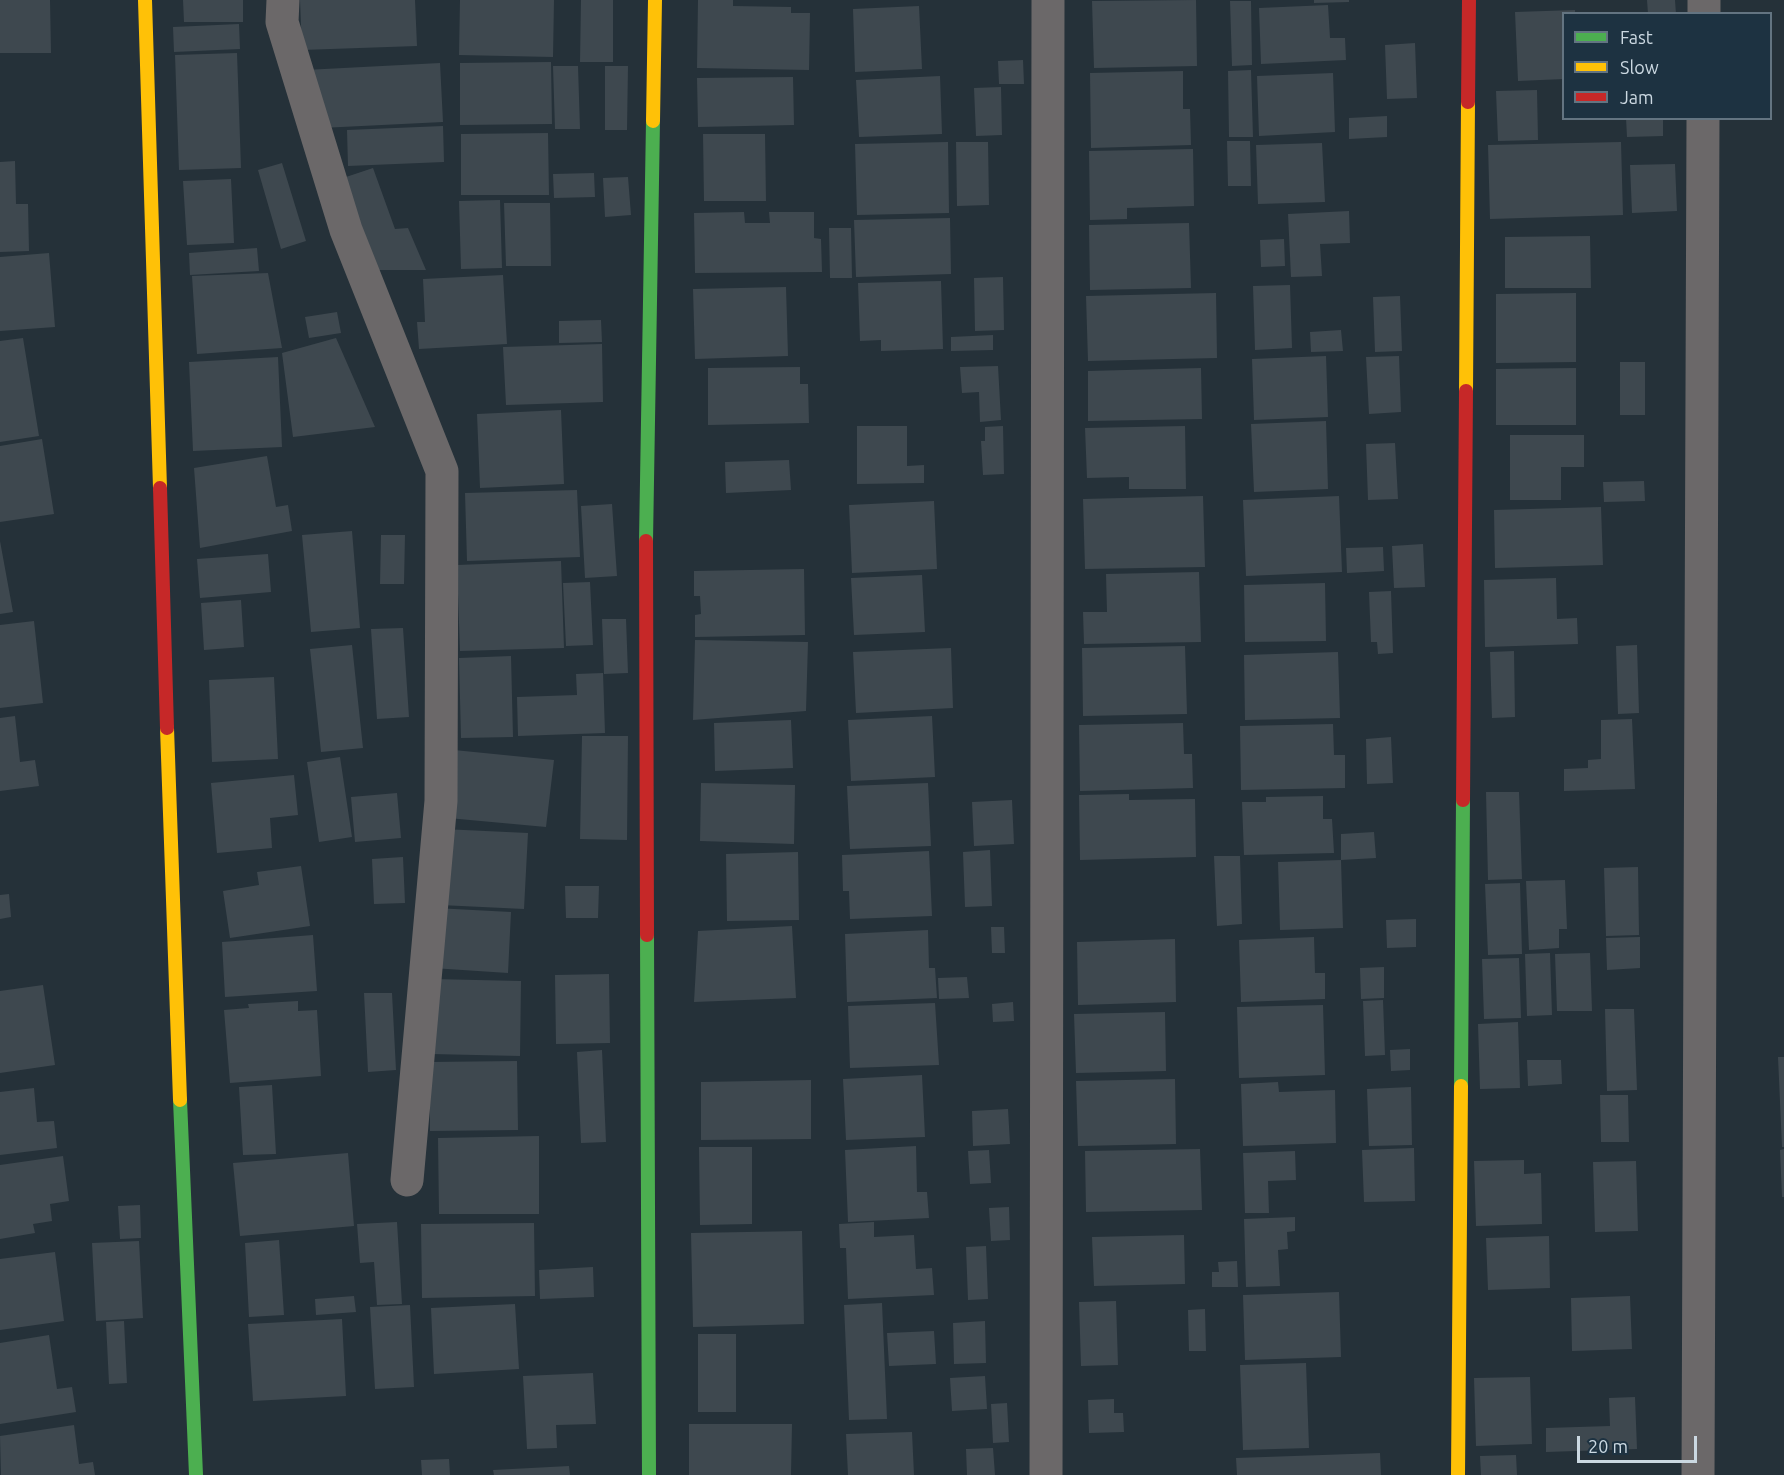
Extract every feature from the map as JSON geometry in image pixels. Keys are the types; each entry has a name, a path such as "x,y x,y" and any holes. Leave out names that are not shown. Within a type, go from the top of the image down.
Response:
{"street":[{"path":"145,0 174,944 196,1475"},
{"path":"283,0 282,22 346,230 442,471 441,801 407,1180"},
{"path":"649,1475 646,523 655,0"},
{"path":"1046,1475 1048,0"},
{"path":"1458,1475 1469,0"},
{"path":"1698,1475 1703,120"}],"building":[{"path":"0,0 50,0 51,53 0,53"},
{"path":"183,0 243,0 243,22 184,22"},
{"path":"300,0 415,0 417,46 302,50"},
{"path":"460,0 554,0 553,57 459,55"},
{"path":"581,0 613,0 613,62 580,62"},
{"path":"698,0 733,0 733,6 791,7 791,13 810,13 809,70 697,68"},
{"path":"1196,0 1197,66 1094,68 1092,1"},
{"path":"1314,0 1349,0 1349,2 1314,3"},
{"path":"1647,0 1675,0 1676,12 1648,12"},
{"path":"1230,1 1251,1 1252,65 1232,66"},
{"path":"1328,5 1330,38 1345,38 1346,60 1261,64 1259,8"},
{"path":"919,6 922,69 855,72 853,9"},
{"path":"1575,10 1575,12 1562,12 1562,79 1518,81 1515,12"},
{"path":"239,24 240,49 174,52 173,27"},
{"path":"1415,43 1417,98 1387,99 1385,45"},
{"path":"237,53 241,168 179,170 175,55"},
{"path":"1023,60 1024,84 999,84 998,61"},
{"path":"551,62 552,124 460,125 460,63"},
{"path":"440,63 443,122 321,128 305,70"},
{"path":"553,66 578,66 580,129 555,129"},
{"path":"605,66 628,66 627,130 605,130"},
{"path":"1251,70 1253,137 1229,137 1228,71"},
{"path":"1183,71 1183,109 1190,109 1191,145 1091,148 1090,73"},
{"path":"1333,73 1335,132 1259,136 1257,76"},
{"path":"940,76 942,134 859,137 856,80"},
{"path":"793,77 794,125 698,127 697,78"},
{"path":"1001,87 1002,135 976,136 974,88"},
{"path":"1537,90 1538,140 1498,141 1496,91"},
{"path":"1387,116 1387,137 1349,139 1349,118"},
{"path":"1626,120 1663,120 1663,136 1627,137"},
{"path":"443,126 444,162 348,166 347,130"},
{"path":"548,133 549,195 461,195 461,134"},
{"path":"703,134 765,134 766,201 704,201"},
{"path":"1227,141 1250,141 1251,186 1228,186"},
{"path":"948,142 949,213 857,215 855,144"},
{"path":"956,142 988,142 989,205 957,206"},
{"path":"1621,142 1623,215 1490,219 1488,145"},
{"path":"1322,143 1325,202 1258,204 1256,145"},
{"path":"1193,149 1194,206 1127,208 1127,219 1090,220 1089,151"},
{"path":"15,161 16,204 28,204 29,251 0,252 0,162"},
{"path":"282,163 306,241 281,249 258,170"},
{"path":"1675,164 1677,211 1632,213 1630,165"},
{"path":"373,168 395,229 408,228 426,270 373,270 346,177"},
{"path":"594,173 595,197 554,198 553,174"},
{"path":"628,177 631,215 605,217 603,178"},
{"path":"231,179 234,243 187,245 183,181"},
{"path":"500,200 502,268 461,269 459,201"},
{"path":"504,203 550,203 551,266 506,266"},
{"path":"1349,211 1350,243 1320,244 1322,276 1291,277 1288,214"},
{"path":"744,212 745,223 770,223 769,212 814,212 814,238 821,239 822,272 695,273 694,213"},
{"path":"950,218 951,274 856,277 854,220"},
{"path":"1189,223 1191,288 1090,290 1089,225"},
{"path":"829,228 851,228 852,278 830,278"},
{"path":"1590,236 1591,288 1505,288 1505,237"},
{"path":"1284,239 1285,266 1261,267 1260,240"},
{"path":"257,248 259,271 190,275 189,253"},
{"path":"49,253 55,327 0,331 0,257"},
{"path":"268,273 282,348 197,354 192,276"},
{"path":"503,275 507,344 419,349 417,322 425,322 423,279"},
{"path":"1003,277 1004,330 975,331 974,278"},
{"path":"941,281 943,349 881,351 881,340 860,341 858,283"},
{"path":"1290,285 1292,348 1255,350 1253,286"},
{"path":"786,287 788,356 695,359 693,289"},
{"path":"1216,293 1217,358 1088,361 1086,296"},
{"path":"1576,293 1576,362 1496,363 1496,294"},
{"path":"1400,296 1402,351 1375,352 1373,297"},
{"path":"337,312 341,333 309,338 305,317"},
{"path":"601,320 602,342 559,343 559,321"},
{"path":"1341,330 1343,351 1311,352 1310,332"},
{"path":"993,335 993,350 951,351 951,337"},
{"path":"23,338 39,436 0,442 0,341"},
{"path":"336,338 375,427 293,437 282,353"},
{"path":"602,344 603,402 506,405 503,347"},
{"path":"1326,356 1328,417 1254,420 1252,359"},
{"path":"1399,356 1401,412 1369,414 1366,357"},
{"path":"278,357 282,447 193,451 189,362"},
{"path":"1620,362 1645,362 1645,415 1620,415"},
{"path":"998,366 1001,420 980,422 979,392 962,393 960,367"},
{"path":"800,367 800,384 808,384 809,423 708,425 708,368"},
{"path":"1201,368 1202,419 1088,421 1088,371"},
{"path":"1576,368 1576,425 1496,425 1496,369"},
{"path":"561,410 564,484 480,488 477,414"},
{"path":"1326,421 1328,489 1254,492 1251,424"},
{"path":"857,426 907,426 907,466 924,465 924,483 857,484"},
{"path":"1003,426 1004,474 983,475 981,441 985,441 985,427"},
{"path":"1185,426 1186,489 1129,489 1129,477 1087,478 1085,428"},
{"path":"1510,435 1584,435 1584,467 1561,467 1561,500 1510,500"},
{"path":"42,439 54,514 0,522 0,446"},
{"path":"1395,443 1398,499 1368,500 1366,444"},
{"path":"267,456 276,507 288,505 292,531 200,548 194,468"},
{"path":"789,460 791,490 726,493 725,462"},
{"path":"1644,481 1645,501 1604,502 1603,482"},
{"path":"577,490 580,557 467,561 465,493"},
{"path":"1203,496 1205,567 1085,569 1083,499"},
{"path":"1339,496 1342,572 1246,576 1243,500"},
{"path":"934,501 937,569 852,573 849,505"},
{"path":"612,504 617,576 585,578 581,506"},
{"path":"1601,507 1603,565 1495,568 1494,510"},
{"path":"352,531 360,628 311,632 302,535"},
{"path":"381,535 405,535 404,584 380,584"},
{"path":"0,541 13,612 0,614"},
{"path":"1423,544 1425,587 1394,588 1392,546"},
{"path":"1383,547 1384,571 1347,573 1346,548"},
{"path":"268,554 271,592 200,598 197,559"},
{"path":"561,561 564,648 460,651 457,565"},
{"path":"804,569 805,635 695,637 695,615 701,614 700,596 694,596 694,571"},
{"path":"1199,572 1201,642 1084,644 1083,612 1107,612 1106,574"},
{"path":"922,575 925,632 854,635 851,578"},
{"path":"1556,578 1557,619 1577,618 1578,644 1485,647 1484,580"},
{"path":"590,582 593,645 566,646 563,583"},
{"path":"1325,583 1326,641 1245,642 1244,585"},
{"path":"1391,591 1393,653 1378,654 1377,642 1371,642 1369,592"},
{"path":"241,600 244,647 204,650 201,603"},
{"path":"602,619 626,619 628,673 604,674"},
{"path":"34,621 43,703 0,708 0,625"},
{"path":"403,628 409,717 377,719 371,629"},
{"path":"695,640 808,642 806,711 693,720"},
{"path":"352,645 363,748 321,752 310,649"},
{"path":"1637,645 1639,713 1618,714 1616,646"},
{"path":"1185,646 1187,714 1083,716 1082,648"},
{"path":"951,648 953,708 856,713 853,652"},
{"path":"1514,651 1515,717 1492,718 1490,652"},
{"path":"1338,652 1340,718 1245,720 1244,655"},
{"path":"511,656 513,737 461,738 459,658"},
{"path":"603,673 605,733 518,736 517,697 577,695 576,674"},
{"path":"274,677 278,759 212,762 209,680"},
{"path":"15,716 20,762 35,760 39,786 0,791 0,718"},
{"path":"932,716 935,777 851,781 848,720"},
{"path":"1632,719 1635,789 1564,791 1564,769 1588,768 1588,760 1601,759 1601,720"},
{"path":"791,720 793,768 715,771 714,723"},
{"path":"1183,723 1184,754 1192,754 1193,788 1080,791 1079,725"},
{"path":"1333,724 1334,755 1345,755 1345,788 1241,790 1240,726"},
{"path":"582,736 628,736 627,840 580,839"},
{"path":"1391,737 1393,783 1367,784 1366,739"},
{"path":"454,750 554,760 546,827 448,818"},
{"path":"340,757 352,837 319,842 307,762"},
{"path":"294,775 298,815 270,818 272,848 217,853 211,783"},
{"path":"701,783 795,785 794,844 700,841"},
{"path":"928,783 931,846 850,849 847,786"},
{"path":"1486,792 1519,792 1522,879 1488,880"},
{"path":"397,793 401,838 355,842 351,797"},
{"path":"1129,794 1129,800 1195,799 1196,857 1080,860 1079,795"},
{"path":"1323,796 1323,819 1332,819 1334,853 1244,855 1242,802 1266,802 1266,797"},
{"path":"1012,800 1014,844 974,846 972,802"},
{"path":"443,829 528,833 524,909 440,905"},
{"path":"1374,832 1376,858 1341,860 1341,834"},
{"path":"990,850 992,906 965,907 963,852"},
{"path":"929,851 932,916 850,919 849,891 843,891 842,855"},
{"path":"798,852 799,920 727,921 726,854"},
{"path":"1214,856 1240,856 1242,924 1217,926"},
{"path":"403,857 405,903 374,904 372,859"},
{"path":"1341,860 1343,928 1280,930 1278,862"},
{"path":"301,866 310,926 230,938 223,891 259,885 257,872"},
{"path":"1638,867 1639,935 1606,936 1604,868"},
{"path":"1565,880 1567,929 1559,929 1559,948 1529,950 1526,881"},
{"path":"1520,883 1522,954 1488,955 1485,884"},
{"path":"565,886 599,886 598,918 566,918"},
{"path":"9,894 11,917 0,919 0,895"},
{"path":"435,908 511,912 508,973 432,968"},
{"path":"1416,919 1416,947 1387,948 1386,920"},
{"path":"792,926 796,998 694,1002 698,931"},
{"path":"991,927 1004,927 1005,953 992,953"},
{"path":"928,930 929,968 935,968 937,998 847,1002 845,934"},
{"path":"313,935 317,991 225,997 222,942"},
{"path":"1314,937 1315,973 1325,973 1325,999 1241,1002 1239,940"},
{"path":"1640,937 1640,968 1607,970 1606,938"},
{"path":"1175,939 1176,1002 1078,1005 1077,942"},
{"path":"1550,953 1552,1015 1527,1016 1525,954"},
{"path":"1590,953 1592,1011 1557,1011 1555,954"},
{"path":"1519,958 1521,1018 1484,1019 1482,959"},
{"path":"1384,967 1384,998 1361,999 1360,968"},
{"path":"609,974 610,1043 556,1044 555,975"},
{"path":"967,977 969,998 939,999 938,978"},
{"path":"432,979 521,981 520,1056 431,1054"},
{"path":"43,985 55,1065 0,1073 0,991"},
{"path":"364,993 392,993 396,1070 368,1072"},
{"path":"1383,1000 1385,1055 1365,1056 1363,1001"},
{"path":"298,1001 298,1011 317,1010 321,1076 230,1083 224,1010 249,1008 248,1004"},
{"path":"1013,1002 1014,1021 993,1022 992,1004"},
{"path":"935,1003 939,1065 850,1068 848,1006"},
{"path":"1323,1005 1325,1075 1239,1078 1237,1007"},
{"path":"1605,1009 1634,1009 1637,1090 1607,1091"},
{"path":"1165,1012 1166,1071 1076,1073 1074,1014"},
{"path":"1518,1022 1520,1088 1480,1089 1478,1024"},
{"path":"1410,1049 1410,1070 1391,1071 1390,1050"},
{"path":"602,1050 606,1142 581,1143 577,1052"},
{"path":"1778,1057 1784,1057 1784,1147 1782,1147"},
{"path":"1527,1060 1561,1060 1562,1084 1528,1086"},
{"path":"517,1061 518,1130 430,1131 430,1062"},
{"path":"922,1075 925,1137 846,1140 843,1079"},
{"path":"1175,1079 1176,1144 1078,1146 1076,1081"},
{"path":"811,1080 811,1139 701,1140 701,1082"},
{"path":"1278,1082 1279,1092 1335,1090 1336,1143 1243,1146 1241,1084"},
{"path":"272,1085 276,1154 243,1155 239,1087"},
{"path":"1411,1087 1412,1145 1369,1146 1367,1089"},
{"path":"34,1088 37,1122 54,1121 57,1148 0,1155 0,1092"},
{"path":"1600,1095 1628,1095 1629,1142 1601,1142"},
{"path":"1008,1109 1010,1144 973,1146 972,1111"},
{"path":"539,1136 539,1214 439,1214 438,1138"},
{"path":"916,1146 917,1192 927,1192 929,1218 848,1222 845,1150"},
{"path":"699,1147 752,1147 752,1224 700,1225"},
{"path":"1414,1148 1415,1201 1364,1202 1362,1150"},
{"path":"1200,1149 1202,1210 1086,1212 1085,1151"},
{"path":"1784,1149 1784,1197 1782,1197 1780,1150"},
{"path":"989,1150 991,1183 970,1184 968,1151"},
{"path":"1295,1151 1296,1180 1268,1181 1269,1213 1245,1213 1243,1153"},
{"path":"348,1153 354,1226 240,1236 233,1163"},
{"path":"63,1156 69,1201 50,1204 52,1221 33,1224 35,1233 0,1239 0,1165"},
{"path":"1524,1160 1524,1174 1541,1173 1542,1224 1476,1226 1474,1161"},
{"path":"1636,1161 1638,1231 1595,1232 1593,1162"},
{"path":"140,1205 141,1238 120,1239 118,1206"},
{"path":"1009,1207 1010,1240 991,1241 989,1208"},
{"path":"1295,1217 1295,1231 1287,1232 1288,1249 1278,1250 1280,1286 1246,1287 1244,1219"},
{"path":"397,1222 402,1304 377,1305 374,1262 360,1263 357,1224"},
{"path":"874,1222 874,1237 914,1235 916,1269 932,1268 934,1295 848,1299 846,1248 840,1248 839,1224"},
{"path":"534,1223 535,1296 422,1298 421,1224"},
{"path":"802,1231 804,1324 693,1327 691,1233"},
{"path":"1184,1235 1185,1284 1094,1286 1092,1237"},
{"path":"1549,1236 1550,1288 1488,1290 1486,1238"},
{"path":"279,1240 284,1315 249,1317 245,1243"},
{"path":"139,1241 143,1318 96,1321 92,1243"},
{"path":"986,1246 988,1299 968,1300 966,1247"},
{"path":"55,1252 64,1321 0,1330 0,1259"},
{"path":"1237,1261 1238,1287 1212,1287 1212,1272 1219,1272 1218,1262"},
{"path":"593,1267 594,1297 540,1299 539,1270"},
{"path":"1339,1292 1341,1357 1245,1360 1243,1295"},
{"path":"354,1296 356,1312 316,1315 315,1299"},
{"path":"1630,1296 1632,1349 1572,1351 1571,1298"},
{"path":"1116,1301 1118,1365 1081,1366 1079,1302"},
{"path":"882,1303 887,1419 849,1420 844,1305"},
{"path":"515,1304 519,1369 434,1374 431,1308"},
{"path":"410,1305 414,1387 375,1389 370,1307"},
{"path":"1205,1309 1206,1351 1189,1351 1188,1310"},
{"path":"342,1319 346,1396 253,1401 248,1324"},
{"path":"124,1321 127,1383 109,1384 106,1322"},
{"path":"985,1321 986,1363 954,1364 953,1323"},
{"path":"934,1331 936,1364 889,1366 887,1333"},
{"path":"698,1334 736,1334 736,1412 698,1412"},
{"path":"49,1335 57,1389 72,1387 76,1412 0,1424 0,1343"},
{"path":"1306,1363 1309,1448 1243,1450 1240,1365"},
{"path":"593,1373 596,1424 556,1425 557,1448 527,1449 523,1376"},
{"path":"985,1376 987,1409 952,1411 950,1378"},
{"path":"1530,1377 1532,1444 1476,1446 1474,1378"},
{"path":"1635,1397 1637,1449 1546,1452 1546,1428 1610,1426 1609,1398"},
{"path":"1114,1399 1114,1413 1123,1413 1124,1432 1089,1433 1088,1400"},
{"path":"1007,1403 1009,1442 993,1443 991,1404"},
{"path":"689,1424 792,1424 791,1475 689,1475"},
{"path":"74,1425 79,1464 93,1462 95,1475 1,1475 0,1436"},
{"path":"912,1432 914,1475 848,1475 846,1434"},
{"path":"993,1448 995,1475 967,1475 966,1449"},
{"path":"1380,1453 1381,1475 1237,1475 1236,1458"},
{"path":"1516,1455 1517,1475 1481,1475 1480,1456"},
{"path":"449,1459 450,1475 422,1475 421,1460"},
{"path":"569,1466 570,1475 494,1475 493,1470"}],"traffic: fast":[{"path":"646,541 653,121"},
{"path":"1461,1086 1463,800"},
{"path":"647,935 649,1475"},
{"path":"180,1100 196,1475"}],"traffic: slow":[{"path":"145,0 160,488"},
{"path":"653,121 655,0"},
{"path":"1466,391 1468,102"},
{"path":"167,728 180,1100"},
{"path":"1458,1475 1461,1086"}],"traffic: jam":[{"path":"1468,102 1469,0"},
{"path":"1463,800 1466,391"},
{"path":"160,488 167,728"},
{"path":"646,541 647,935"}]}
